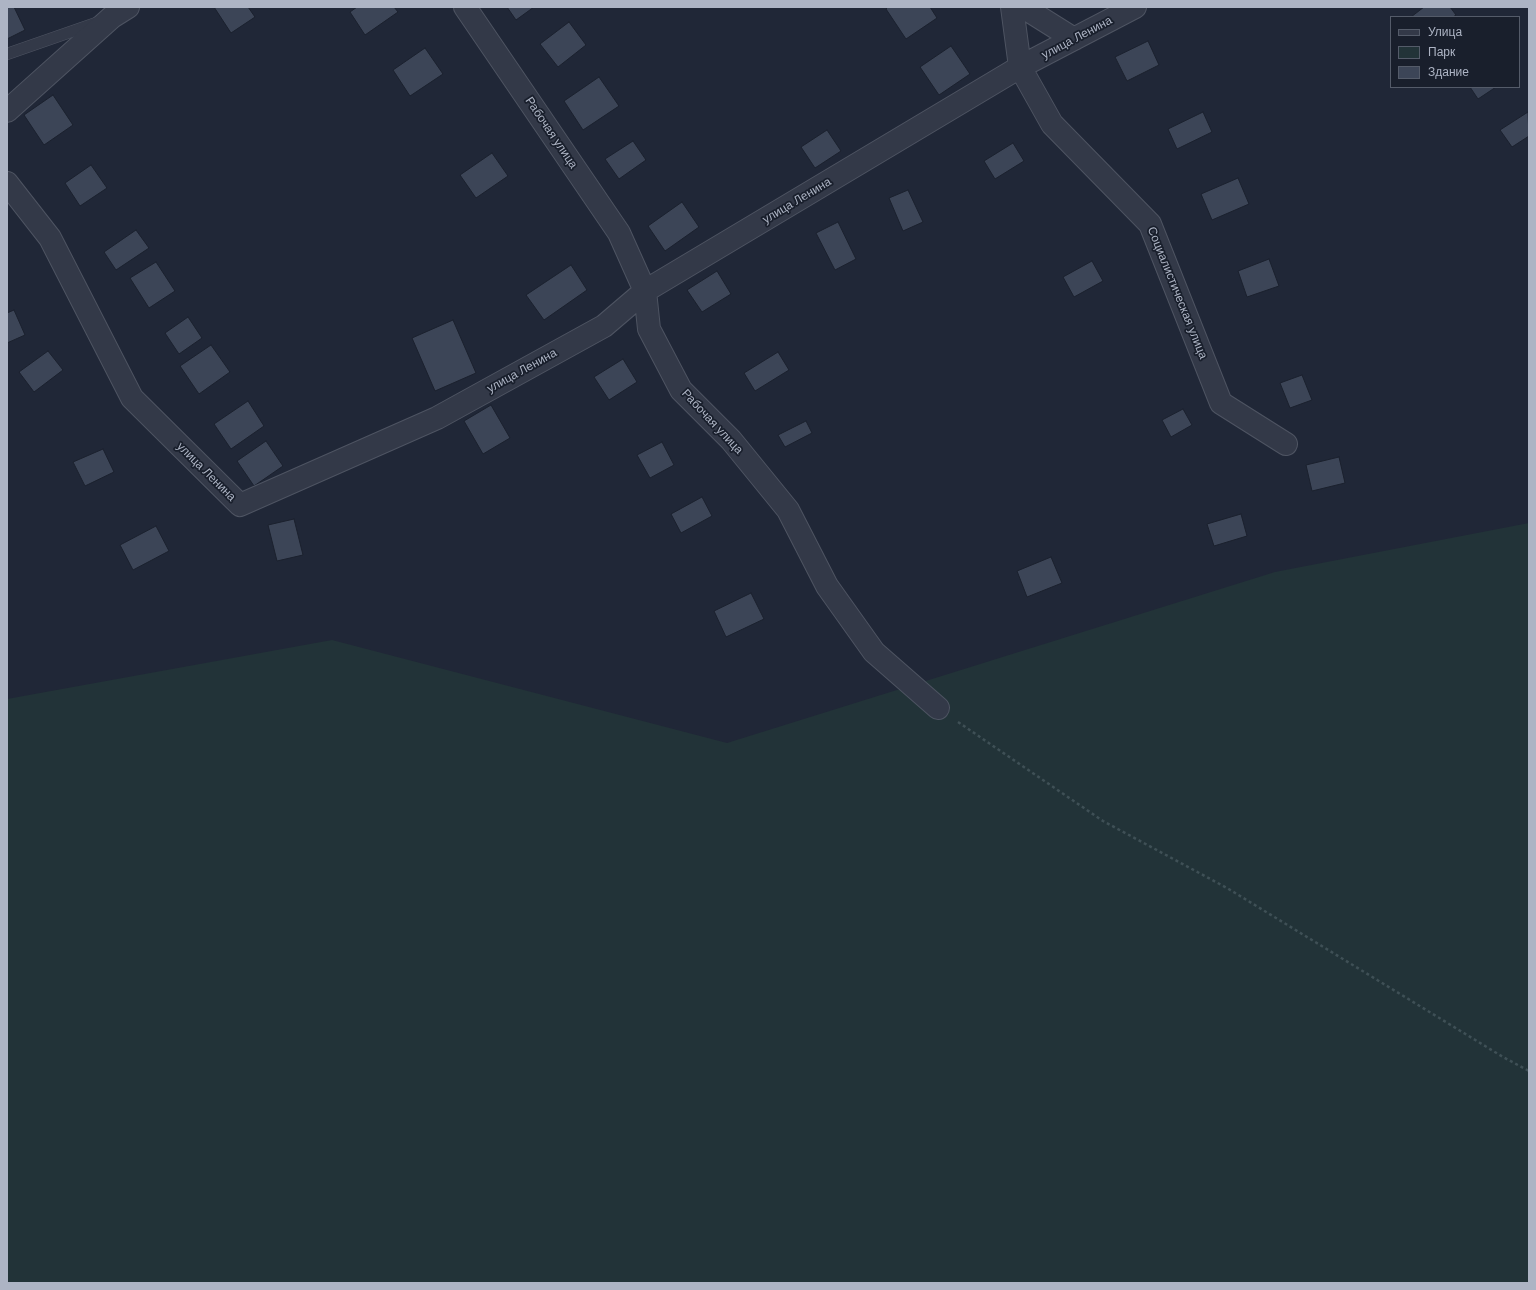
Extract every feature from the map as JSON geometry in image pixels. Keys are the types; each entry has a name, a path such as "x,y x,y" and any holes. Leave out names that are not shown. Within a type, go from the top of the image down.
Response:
{"street":[{"name":"Рабочая улица","path":"465,7 619,233 645,291 649,329 681,390 731,440 788,510 827,586 874,652 938,708"},
{"name":"Социалистическая улица","path":"1012,7 1020,67 1052,124 1150,224 1221,403 1286,444"},
{"path":"1023,7 1074,39"},
{"name":"улица Ленина","path":"7,183 50,238 132,398 240,505 437,418 604,326 645,291 1020,67 1136,7"},
{"path":"7,111 120,12"}],"lane":[{"path":"7,54 120,12"}],"path":[{"path":"938,708 1103,821 1227,888 1503,1057 1529,1071"}],"green space":[{"path":"1529,523 1529,1283 7,1283 7,699 332,640 727,743 1275,572"}],"building":[{"path":"14,7 25,30 7,39 7,8"},
{"path":"214,7 248,7 255,17 231,33"},
{"path":"357,7 394,7 398,12 365,35 350,12"},
{"path":"507,7 534,7 516,20"},
{"path":"888,7 930,7 937,18 906,39 886,9"},
{"path":"1424,7 1450,7 1456,15 1454,16 1412,16"},
{"path":"569,22 586,45 558,67 540,44"},
{"path":"1148,41 1159,65 1127,81 1115,57"},
{"path":"951,46 970,74 939,95 920,67"},
{"path":"425,48 443,74 410,96 393,70"},
{"path":"599,77 619,106 583,130 564,101"},
{"path":"1471,88 1494,88 1478,99"},
{"path":"53,95 73,125 44,145 24,115"},
{"path":"1203,112 1212,132 1177,149 1168,129"},
{"path":"1528,112 1529,136 1512,147 1500,130"},
{"path":"827,130 841,151 815,168 801,147"},
{"path":"633,141 646,160 619,179 605,159"},
{"path":"1013,143 1024,161 995,179 984,161"},
{"path":"492,153 508,176 476,198 460,175"},
{"path":"91,165 107,188 80,206 65,183"},
{"path":"1238,178 1249,204 1212,220 1201,194"},
{"path":"908,190 923,222 903,231 889,198"},
{"path":"682,202 699,227 665,251 648,226"},
{"path":"838,222 856,259 835,270 816,233"},
{"path":"136,230 149,248 116,270 104,252"},
{"path":"1269,259 1279,286 1247,297 1238,271"},
{"path":"1092,261 1103,281 1074,297 1063,277"},
{"path":"156,262 175,291 149,308 130,278"},
{"path":"571,265 587,290 544,320 526,295"},
{"path":"717,271 731,294 702,312 687,290"},
{"path":"14,310 25,335 7,343 7,313"},
{"path":"188,317 202,338 179,354 165,333"},
{"path":"453,320 476,373 435,391 412,338"},
{"path":"211,345 230,372 199,394 180,366"},
{"path":"48,351 63,370 34,392 19,372"},
{"path":"778,352 789,370 755,391 744,373"},
{"path":"623,359 637,382 609,400 594,377"},
{"path":"1302,375 1312,400 1290,408 1280,383"},
{"path":"248,401 264,426 231,449 214,424"},
{"path":"491,405 510,438 483,454 464,421"},
{"path":"1183,409 1192,425 1171,437 1162,420"},
{"path":"806,421 812,433 785,447 778,435"},
{"path":"266,441 283,466 254,486 237,461"},
{"path":"662,442 674,465 650,478 637,455"},
{"path":"103,449 114,472 85,486 73,462"},
{"path":"1339,457 1345,483 1312,491 1306,465"},
{"path":"702,497 712,516 681,533 671,514"},
{"path":"1241,514 1247,536 1214,546 1207,524"},
{"path":"294,519 303,555 277,561 268,525"},
{"path":"156,526 169,551 133,570 120,545"},
{"path":"1051,557 1062,583 1027,597 1017,571"},
{"path":"751,593 764,619 726,637 714,611"}]}
